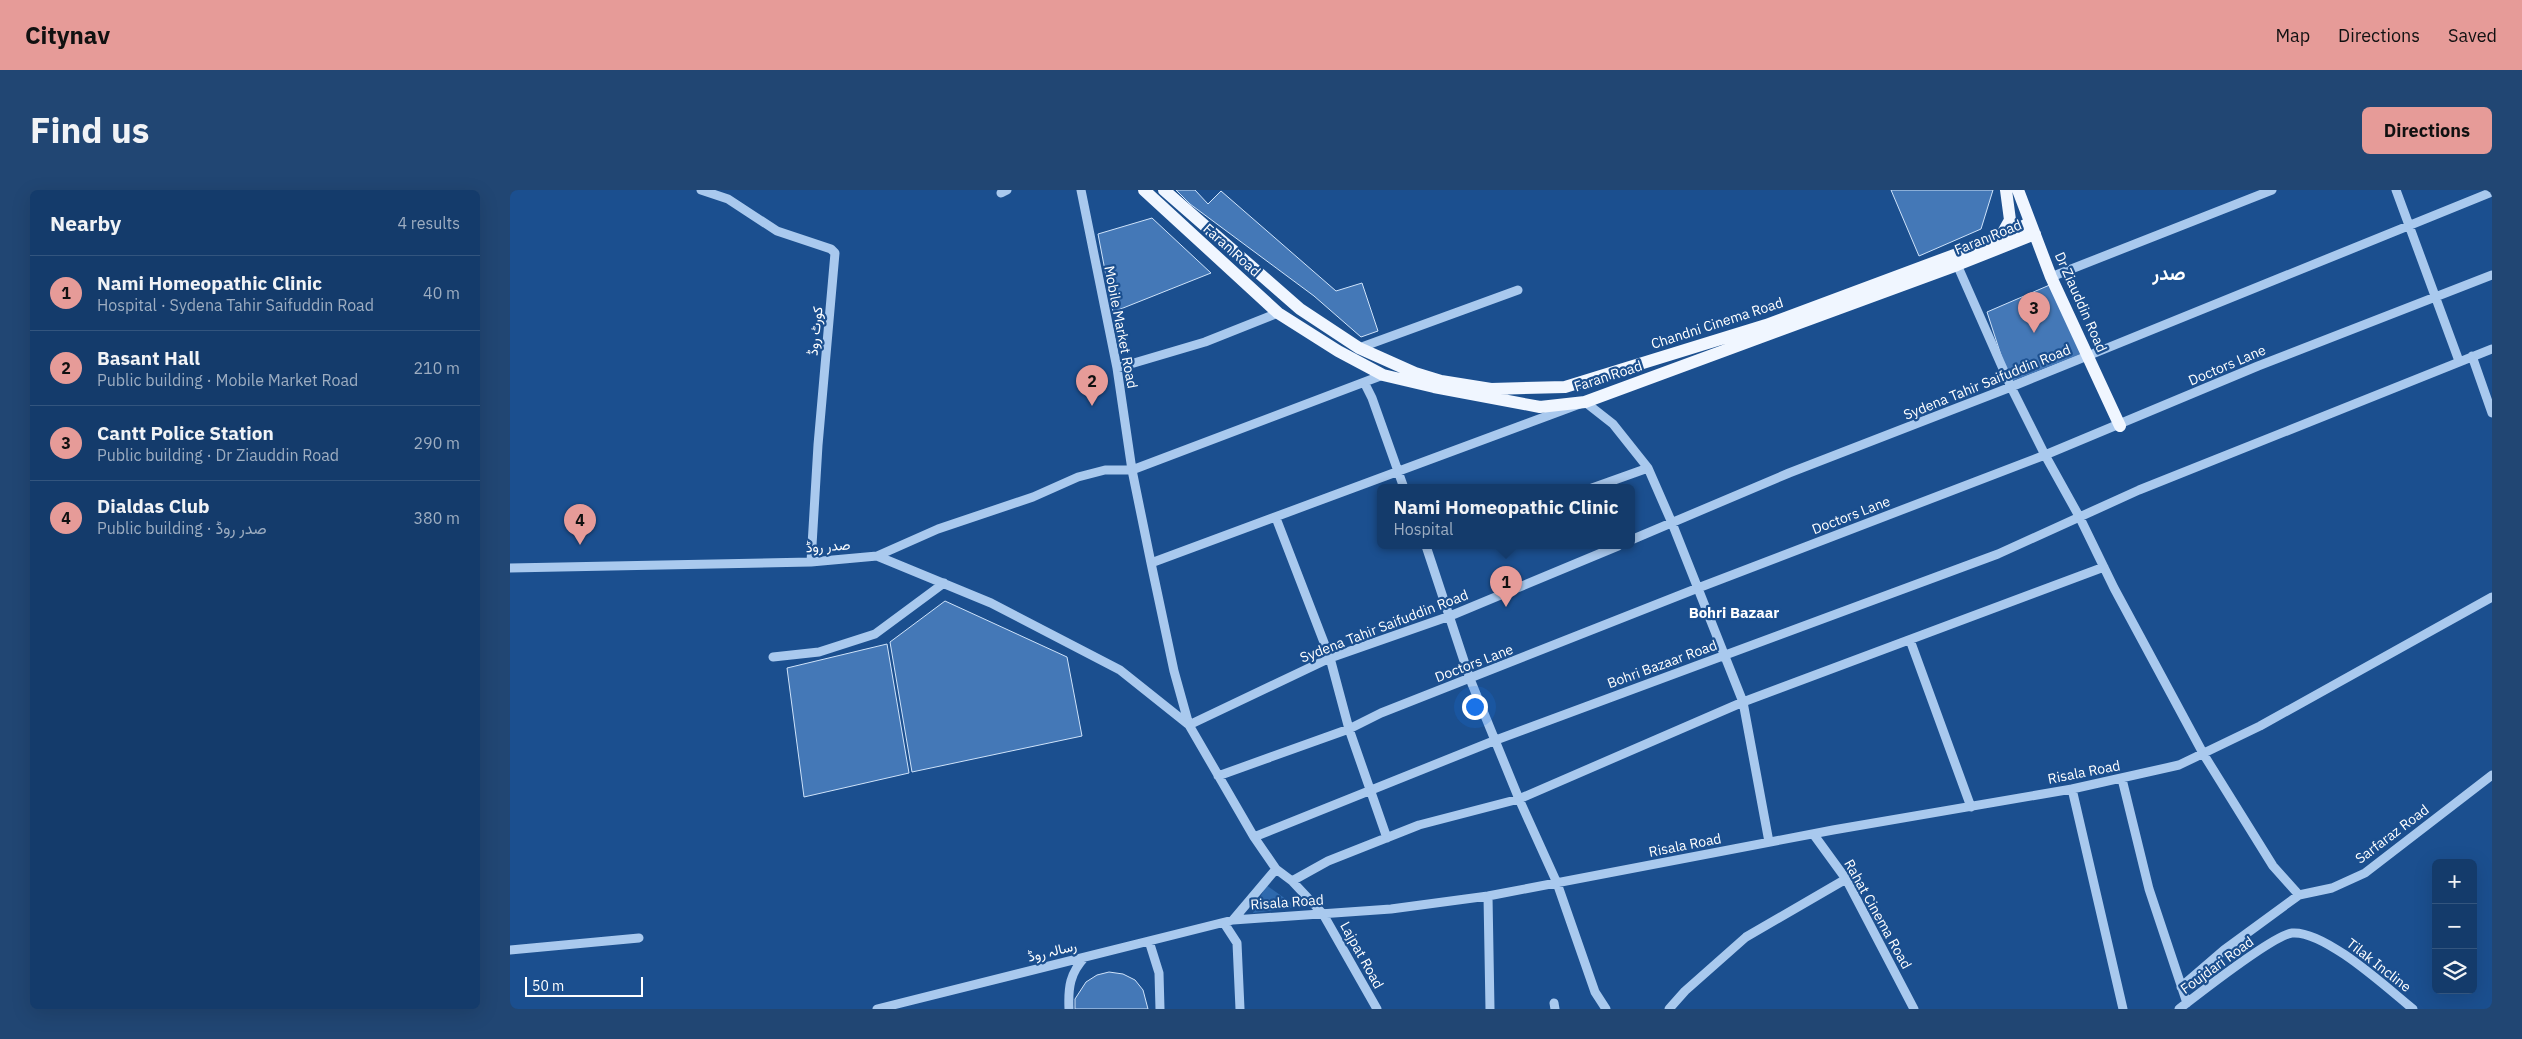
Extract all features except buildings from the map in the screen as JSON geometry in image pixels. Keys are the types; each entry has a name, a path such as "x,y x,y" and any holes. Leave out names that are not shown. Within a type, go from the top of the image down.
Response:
{"main road":[{"name":"Faran Road","path":"1144,190 1278,313 1338,351 1383,375 1434,388 1540,407 1585,402 1955,260 2032,228"},
{"name":"Chandni Cinema Road","path":"1164,190 1300,309 1359,348 1414,373 1460,384 1509,389 1565,387 1766,325 1955,260 2001,236 2032,228"},
{"path":"2001,236 2010,220 2006,190"},
{"name":"Dr Ziauddin Road","path":"2018,190 2051,277 2120,426"}],"street":[{"name":"کورٹ روڈ","path":"701,190 728,199 777,231 831,249 836,253 818,445 811,562"},
{"name":"Mobile Market Road","path":"1081,190 1117,368 1132,470 1174,671 1189,725"},
{"path":"2051,277 2272,190"},
{"path":"2396,190 2459,361"},
{"name":"Sydena Tahir Saifuddin Road","path":"1635,538 1789,474 2011,388 2492,192"},
{"path":"1955,260 2011,388 2044,455 2080,518 2204,755 2273,866 2299,895 2224,950 2181,987"},
{"name":"Doctors Lane","path":"1218,776 1349,729 1381,713 1698,588 2120,426 2258,366 2492,275"},
{"path":"1359,348 1518,290"},
{"path":"1117,368 1205,342 1278,313"},
{"name":"Bohri Bazaar Road","path":"1254,837 1496,740 1998,554 2139,490 2492,349"},
{"path":"2472,356 2492,413"},
{"path":"1132,470 1383,375"},
{"path":"1364,382 1372,398 1402,484"},
{"path":"1151,564 1585,402 1613,424 1648,468 1672,523 1726,655 1743,702 1769,842"},
{"path":"1603,484 1648,468"},
{"name":"صدر روڈ","path":"510,568 811,562 877,556 938,530 1033,497 1078,478 1105,470 1132,470"},
{"path":"1276,518 1330,658 1349,729 1387,838"},
{"path":"1427,549 1470,679 1519,799 1557,883 1595,992 1606,1009"},
{"name":"Sydena Tahir Saifuddin Road","path":"1189,725 1330,658 1450,616 1611,549"},
{"path":"877,556 990,603 1120,670 1189,725"},
{"path":"1292,881 1328,861 1420,825 1519,799 1743,702 2104,567"},
{"path":"773,658 819,652 875,634 944,583"},
{"name":"Risala Road","path":"1228,921 1391,909 1488,896 1769,842 2072,789 2179,765 2204,755 2260,726 2492,598"},
{"path":"1910,640 1970,807"},
{"name":"Lajpat Road","path":"1189,725 1254,837 1276,869 1292,881 1323,914 1377,1009"},
{"name":"Sarfaraz Road","path":"2299,895 2332,888 2365,873 2492,775"},
{"path":"2122,779 2149,889 2187,1003"},
{"path":"2072,789 2123,1009"},
{"name":"Rahat Cinema Road","path":"1814,835 1846,879 1914,1009"},
{"name":"Risala Road","path":"1228,921 1276,869"},
{"path":"1669,1009 1685,991 1746,937 1846,879"},
{"path":"1488,896 1490,1009"},
{"path":"1228,921 1237,943 1240,1009"},
{"name":"رسالہ روڈ","path":"877,1009 1228,921"},
{"name":"Tilak Incline","path":"2271,943 2292,933 2334,947 2413,1009"},
{"path":"510,950 639,938"},
{"path":"1149,940 1159,973 1160,1009"},
{"name":"Foujdari Road","path":"2179,1009 2271,943"},
{"path":"1069,1009 1068,992 1074,968 1085,957"}],"shaded area":[{"path":"1266,885 1297,907 1253,913"}],"place":[{"name":"Cantt Police Station","path":"2034,333"},
{"name":"Basant Hall","path":"1092,406"},
{"name":"Dialdas Club","path":"580,545"},
{"name":"Nami Homeopathic Clinic","path":"1506,607"}],"district":[{"name":"صدر","path":"2169,273"},
{"name":"Bohri Bazaar","path":"1734,613"}]}
